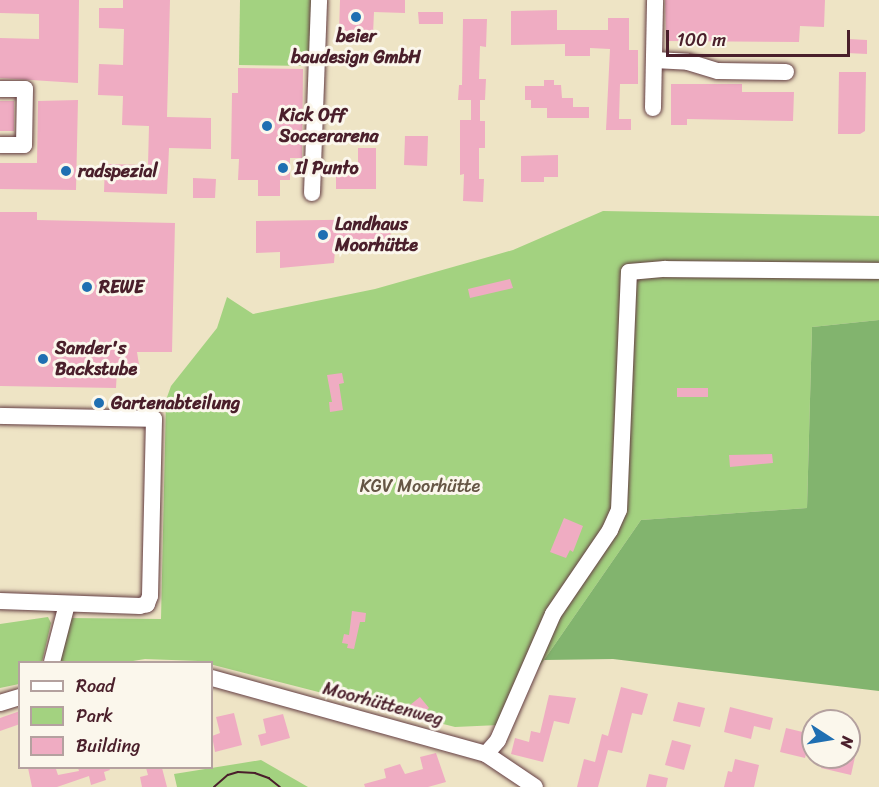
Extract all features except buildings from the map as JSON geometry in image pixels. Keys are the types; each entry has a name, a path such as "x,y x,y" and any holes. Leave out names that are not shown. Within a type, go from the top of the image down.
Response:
{"street":[{"path":"312,193 319,0"},
{"path":"653,108 655,0"},
{"path":"654,60 688,62 718,71 786,72"},
{"path":"0,89 25,89 24,145 0,145"},
{"path":"486,754 498,740 553,614 610,530 619,510 630,272 665,269 879,271"},
{"path":"0,416 154,419 150,596 147,604 140,606 0,601"},
{"path":"52,661 66,604"},
{"name":"Moorhüttenweg","path":"213,678 486,754 535,787"},
{"path":"0,703 18,698"}],"green space":[{"path":"240,0 312,0 311,66 239,65"},
{"name":"KGV Moorhütte","path":"603,211 879,216 879,320 812,327 807,508 641,520 499,725 455,727 213,665 213,661 145,659 60,661 70,618 161,619 166,400 171,386 217,328 227,297 253,314 375,289 513,250"},
{"path":"879,320 879,691 613,659 544,660 641,520 807,508 812,327"},
{"path":"48,617 51,623 42,661 18,661 18,684 0,688 0,624"},
{"path":"261,760 308,787 177,787 174,774"}],"tram line":[{"path":"214,787 228,775 238,772 255,773 269,778 280,787"}],"place":[{"name":"beier baudesign GmbH","path":"356,17"},
{"name":"Kick Off Soccerarena","path":"267,126"},
{"name":"Il Punto","path":"283,168"},
{"name":"radspezial","path":"66,171"},
{"name":"Landhaus Moorhütte","path":"323,235"},
{"name":"REWE","path":"87,287"},
{"name":"Sander's Backstube","path":"43,359"},
{"name":"Gartenabteilung","path":"99,403"}]}
